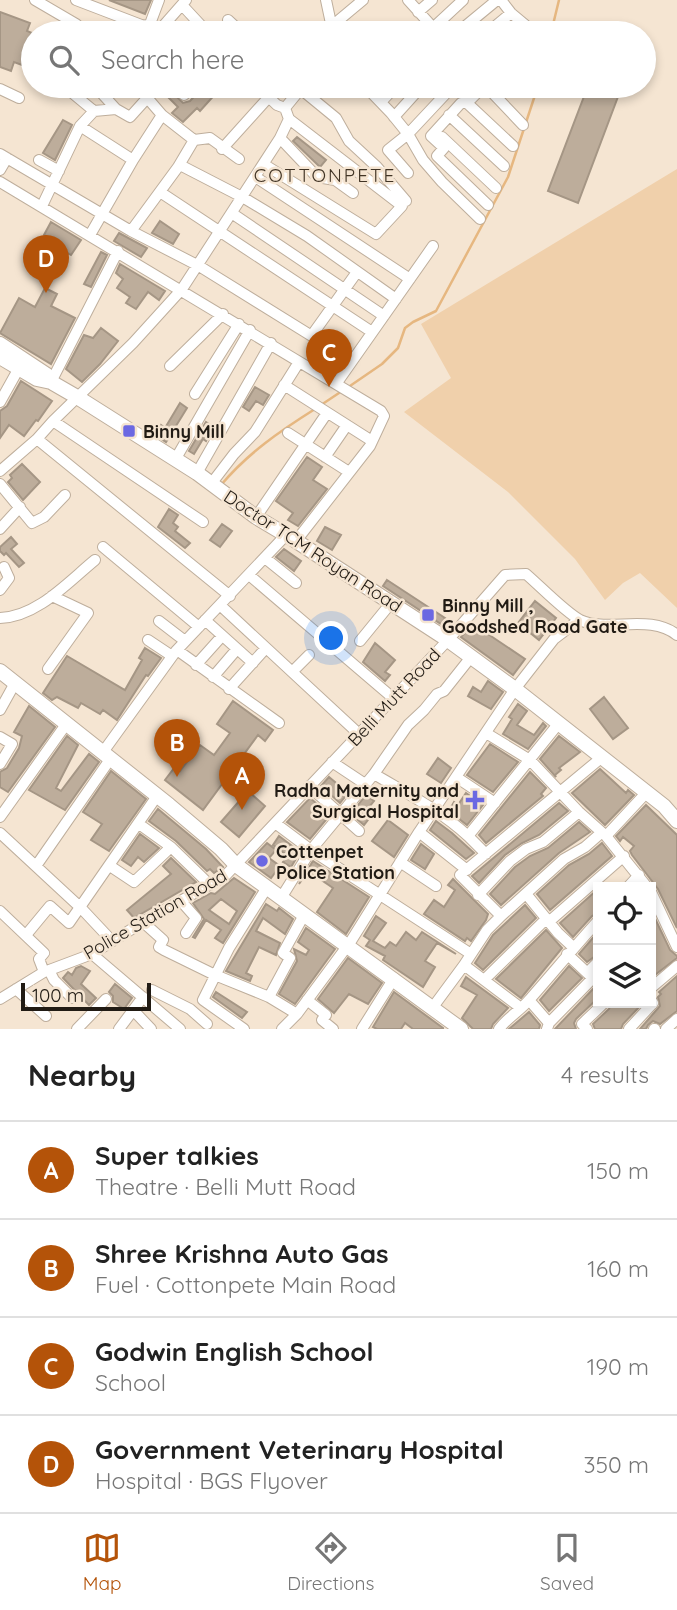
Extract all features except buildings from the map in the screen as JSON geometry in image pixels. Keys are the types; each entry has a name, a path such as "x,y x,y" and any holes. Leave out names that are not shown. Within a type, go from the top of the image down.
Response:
{"main road":[{"path":"0,344 41,370 51,382"},
{"name":"Doctor TCM Royan Road","path":"0,356 40,380 51,382 77,397 197,473 256,517 448,640 647,792 677,821"},
{"path":"0,671 107,755 266,889 394,978 433,1007 453,1027"}],"street":[{"path":"35,0 71,21"},
{"path":"152,21 159,0"},
{"path":"326,0 331,21"},
{"path":"341,21 363,0"},
{"path":"408,0 427,21"},
{"path":"418,12 432,0"},
{"path":"440,21 463,0"},
{"path":"472,21 499,0 521,21"},
{"path":"81,1 131,21"},
{"path":"167,21 184,2 197,21"},
{"path":"506,21 511,13"},
{"path":"0,89 19,98"},
{"path":"78,98 94,111"},
{"path":"106,98 116,109 130,117 148,98 162,115 194,141"},
{"path":"222,149 268,98 402,206 376,234 265,165"},
{"path":"2,467 37,439 133,343 182,289 281,138 287,113 294,98"},
{"path":"312,98 335,118 349,141 377,167 407,203"},
{"path":"377,98 408,134 429,167 480,219"},
{"path":"381,102 385,98"},
{"path":"394,117 411,98"},
{"path":"408,173 388,150 408,134 442,98"},
{"path":"467,103 472,98"},
{"path":"497,98 523,125"},
{"path":"488,205 437,156 444,148 431,136 461,103 467,103 513,146"},
{"path":"42,206 80,126 94,111 116,109"},
{"path":"90,234 162,115"},
{"path":"449,115 504,166"},
{"path":"80,126 133,160"},
{"path":"435,131 496,188"},
{"path":"131,232 180,165 194,141 210,138 239,159"},
{"path":"281,138 317,177 335,180 353,193"},
{"path":"0,170 4,156 131,232 199,266 352,361"},
{"path":"39,160 59,171"},
{"path":"180,165 244,198 307,236 396,299"},
{"path":"257,178 410,279"},
{"path":"0,182 250,330 382,411 384,416 372,441 349,472 291,538 265,558 174,653 36,866"},
{"path":"160,192 372,332"},
{"path":"233,214 384,316"},
{"path":"341,387 352,361 433,246"},
{"path":"51,382 118,251"},
{"path":"312,335 357,272"},
{"path":"170,366 223,314"},
{"path":"195,394 239,324"},
{"path":"175,460 250,330"},
{"path":"197,473 271,344"},
{"path":"211,484 255,432 299,362"},
{"path":"0,402 19,368"},
{"path":"284,385 372,441"},
{"path":"256,517 305,445 321,409"},
{"path":"53,421 204,522"},
{"path":"325,457 347,425"},
{"path":"288,433 349,472"},
{"path":"37,439 230,596"},
{"path":"0,484 32,523 44,517 65,495"},
{"path":"0,529 20,507"},
{"path":"103,547 222,636 253,663"},
{"path":"265,558 296,583"},
{"path":"0,618 14,617 52,596 95,560"},
{"path":"0,590 9,578 4,567"},
{"name":"Belli Mutt Road","path":"236,865 448,640 505,575 526,574 579,620"},
{"path":"249,575 393,698"},
{"path":"48,668 88,613 52,596"},
{"path":"360,641 391,603"},
{"path":"221,606 359,734"},
{"path":"282,1029 347,945 515,689 554,639 579,620 593,624 651,625 677,635"},
{"path":"159,621 185,641"},
{"path":"196,665 222,636"},
{"path":"148,640 196,665 279,723"},
{"path":"229,689 266,648"},
{"path":"213,677 237,649"},
{"path":"292,672 309,655"},
{"path":"281,898 311,850 365,785 408,725 425,710 437,694 444,691 471,657"},
{"path":"0,709 15,684"},
{"path":"0,817 67,723"},
{"path":"468,836 559,723"},
{"path":"486,733 530,760 624,856 644,882"},
{"path":"0,737 12,744 0,764"},
{"path":"500,916 460,875 601,758"},
{"path":"332,762 365,785"},
{"path":"373,774 455,824 486,854"},
{"path":"456,777 495,803"},
{"path":"309,786 359,831"},
{"path":"433,1007 487,930 500,916 527,895 564,859 604,835 647,792"},
{"path":"26,935 50,906 69,923 157,796"},
{"path":"478,895 510,861 526,849 543,842 579,812"},
{"path":"275,823 311,850 471,954"},
{"path":"139,824 171,847 210,885"},
{"path":"419,832 467,870"},
{"path":"0,833 113,941"},
{"path":"110,866 134,882 171,847"},
{"path":"485,979 544,921 549,920 624,856"},
{"path":"400,862 436,886"},
{"name":"Police Station Road","path":"0,999 47,971 92,954 225,876 236,865"},
{"path":"633,882 639,875"},
{"path":"244,1029 203,1000 229,948 266,889"},
{"path":"464,965 525,1004 548,1026 593,978 527,895"},
{"path":"181,901 196,918 186,933"},
{"path":"656,902 674,930 677,947"},
{"path":"0,911 44,953 39,959 54,980 72,998"},
{"path":"656,917 661,913"},
{"path":"269,997 290,958 283,953 303,915"},
{"path":"143,922 163,940 159,947 215,975 269,997 296,1014"},
{"path":"499,1029 509,1016 525,1004 593,926"},
{"path":"92,954 148,993 180,1029"},
{"path":"656,984 677,966"},
{"path":"368,1027 394,978"},
{"path":"16,989 46,1016"},
{"path":"148,993 190,1009 204,1026 219,1010"},
{"path":"119,1029 148,993"},
{"path":"77,1029 106,999"},
{"path":"307,1000 326,1015 322,1020 332,1029"},
{"path":"587,1029 582,1024 599,1008"},
{"path":"629,1029 648,1008"},
{"path":"134,1010 151,1029"},
{"path":"666,1029 677,1019"}],"shaded area":[{"path":"677,169 677,608 640,573 623,583 605,600 575,559 508,492 404,412 451,378 421,324"}],"waterway":[{"path":"554,21 559,0"},
{"path":"347,388 382,364 398,348 405,328 436,311 508,177 534,98"},
{"path":"321,405 342,391"},
{"path":"221,485 265,443 315,409"}],"place":[{"name":"Government Veterinary Hospital","path":"46,293"},
{"name":"Godwin English School","path":"329,387"},
{"name":"Binny Mill","path":"129,431"},
{"name":"Binny Mill , Goodshed Road Gate","path":"428,615"},
{"name":"Shree Krishna Auto Gas","path":"177,777"},
{"name":"Radha Maternity and Surgical Hospital","path":"475,800"},
{"name":"Super talkies","path":"242,810"},
{"name":"Cottenpet Police Station","path":"262,861"}],"district":[{"name":"COTTONPETE","path":"325,175"}]}
